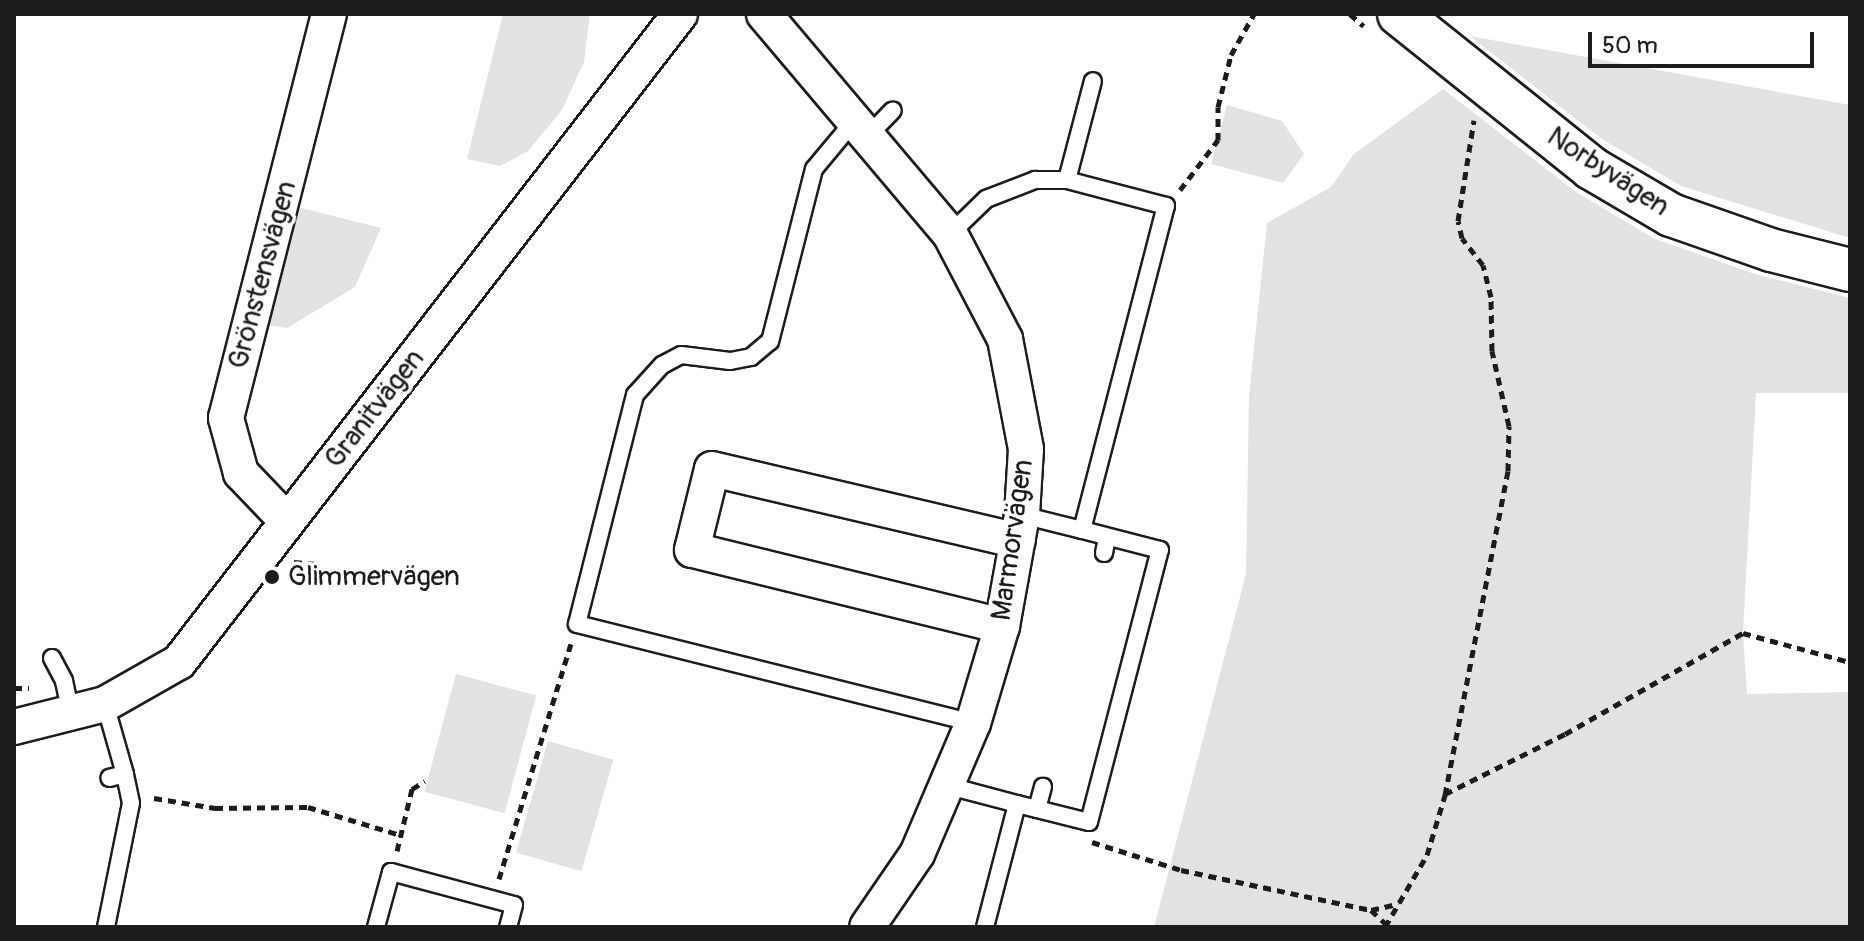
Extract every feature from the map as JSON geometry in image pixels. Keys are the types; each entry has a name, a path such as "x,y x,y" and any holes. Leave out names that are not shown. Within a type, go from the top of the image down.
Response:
{"street":[{"name":"Grönstensvägen","path":"285,519 241,473 226,418 329,14"},
{"name":"Granitvägen","path":"14,727 105,704 179,662 285,519 680,14"},
{"name":"Marmorvägen","path":"764,14 950,234 1005,339 1026,449 1020,528 1002,626 973,723 949,786 917,854 867,927"},
{"name":"Norbyvägen","path":"1399,14 1591,168 1671,215 1771,250 1850,270"},
{"path":"1002,626 692,550 712,469 1020,528"}],"lane":[{"path":"1067,180 1093,81"},
{"path":"893,110 860,129 814,169 770,341 751,357 730,361 681,355 662,365 635,395 577,624 973,723"},
{"path":"950,234 986,199 1035,180 1067,180 1166,206 1082,530"},
{"path":"949,786 1089,822 1160,550 1106,545 1082,530 1020,528"},
{"path":"52,658 64,681 71,713"},
{"path":"105,704 121,781 106,927"},
{"path":"1037,809 1043,787"},
{"path":"985,927 1017,804"},
{"path":"376,927 391,872 514,905 508,927"}],"path":[{"path":"1166,206 1218,140 1218,107 1231,55 1254,14"},
{"path":"1371,910 1386,926 1427,855 1445,795 1465,701 1508,471 1509,426 1492,351 1491,297 1483,265 1462,238 1458,221 1475,115"},
{"path":"493,899 577,624"},
{"path":"1445,795 1565,734 1743,633 1850,662"},
{"path":"121,781 215,808 308,807 401,835"},
{"path":"391,872 412,789 425,781"},
{"path":"1089,822 1093,844 1181,870 1371,910 1399,903"}],"shaded area":[{"path":"503,14 590,14 584,62 562,110 528,151 500,166 467,159"},
{"path":"1470,36 1850,105 1850,238 1681,186 1602,139"},
{"path":"1443,89 1576,192 1655,239 1755,274 1850,298 1850,393 1756,393 1743,633 1747,694 1850,692 1850,927 1154,927 1246,574 1249,396 1267,223 1331,187 1354,154"},
{"path":"1227,105 1282,121 1304,154 1283,183 1211,164"},
{"path":"282,203 381,228 355,287 287,328 250,322"},
{"path":"456,674 536,695 505,813 424,792"},
{"path":"548,741 613,760 581,871 516,853"}],"place":[{"name":"Glimmervägen","path":"272,577"}]}
